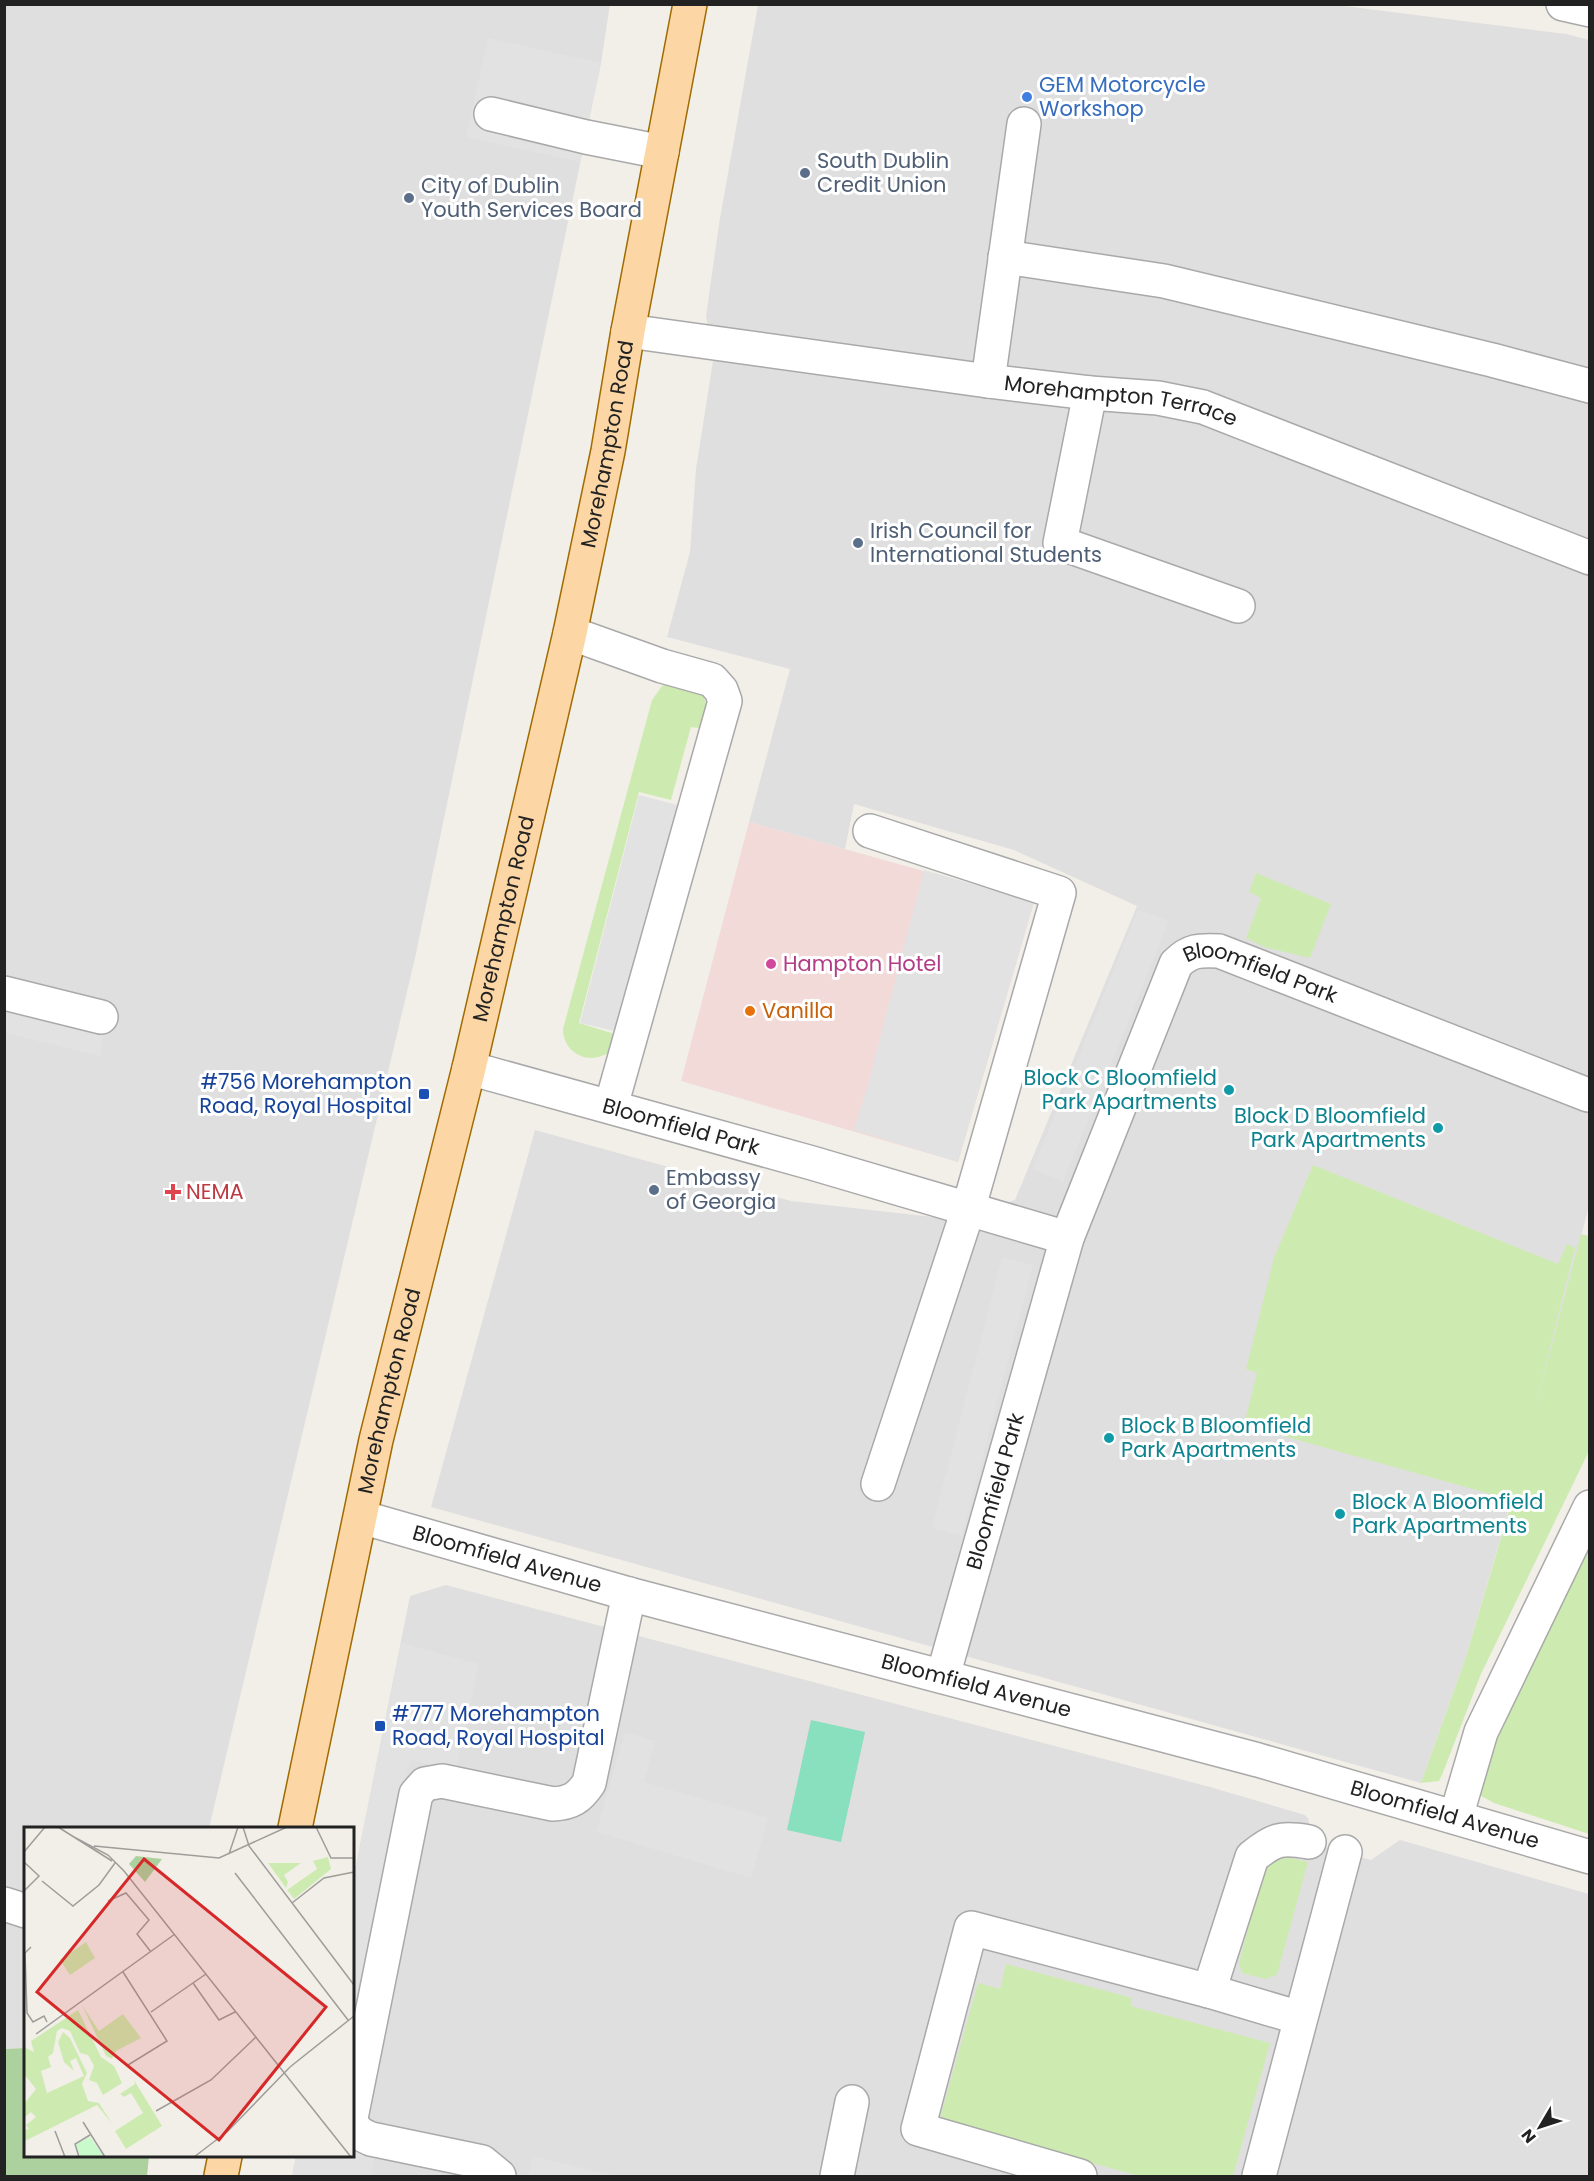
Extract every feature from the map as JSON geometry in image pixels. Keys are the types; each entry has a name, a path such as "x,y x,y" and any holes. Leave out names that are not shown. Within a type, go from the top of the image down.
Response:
{"main road":[{"name":"Morehampton Road","path":"295,1827 376,1440 469,1068 570,633 608,451 628,331 690,4"},
{"path":"221,2176 225,2157"}],"street":[{"path":"1563,4 1590,10"},
{"path":"491,114 586,137 662,152"},
{"path":"988,381 1024,124"},
{"path":"1005,257 1164,281 1590,386"},
{"name":"Morehampton Terrace","path":"628,331 988,381 1158,398 1203,407 1590,558"},
{"path":"1090,393 1060,543 1238,606"},
{"path":"570,633 662,666 712,680 721,690 725,701 611,1106"},
{"path":"870,831 1059,893 968,1210 878,1484"},
{"name":"Bloomfield Park","path":"943,1676 1067,1239 1176,964 1186,954 1203,950 1219,951 1588,1095"},
{"path":"4,993 101,1017"},
{"name":"Bloomfield Park","path":"469,1068 812,1163 1067,1239"},
{"path":"1456,1817 1481,1732 1590,1507"},
{"name":"Bloomfield Avenue","path":"361,1517 629,1594 1258,1760 1590,1857"},
{"path":"354,2103 416,1794 425,1784 442,1781 553,1804 572,1802 582,1794 588,1783 629,1594"},
{"path":"1209,1991 1252,1857 1270,1842 1293,1839 1309,1842"},
{"path":"1259,2176 1345,1852"},
{"path":"4,1904 24,1910"},
{"path":"1080,2176 918,2129 972,1928 1209,1991 1300,2018"},
{"path":"837,2176 852,2102"},
{"path":"354,2128 361,2135 372,2139 482,2162 499,2176"}],"shaded area":[{"path":"610,4 601,63 415,958 209,1827 24,1827 24,2048 5,2049 4,5"},
{"path":"1329,4 1566,34 1589,40 1589,1206 1515,1488 1466,1657 1421,1783 431,1507 535,1130 791,1201 951,1219 1015,1200 1137,906 1014,850 854,804 845,849 749,822 790,669 667,637 690,552 696,469 713,361 706,316 720,218 758,5"},
{"path":"488,38 601,63 580,162 466,137"},
{"path":"639,795 685,807 619,1032 580,1023"},
{"path":"749,822 1034,902 958,1162 681,1081"},
{"path":"924,870 1034,902 958,1162 854,1130"},
{"path":"1138,910 1169,921 1063,1182 1033,1169"},
{"path":"5,1002 105,1026 100,1056 5,1033"},
{"path":"1002,1257 1033,1265 962,1536 932,1528"},
{"path":"446,1585 1210,1787 1305,1815 1308,1818 1314,1844 1371,1860 1400,1840 1589,1894 1589,2176 292,2176 296,2157 354,2157 354,1875 410,1596"},
{"path":"401,1643 479,1664 456,1771 410,1760 354,2031 354,1875"},
{"path":"625,1732 655,1741 644,1782 768,1818 751,1878 596,1832"},
{"path":"354,2152 375,2155 371,2176 292,2176 296,2157 354,2157"},
{"path":"533,2156 615,2176 528,2176"}],"green space":[{"path":"672,682 703,693 708,713 705,729 691,727 671,800 639,792 579,1023 618,1035 612,1052 592,1058 580,1056 571,1050 565,1040 563,1029 652,700 662,686"},
{"path":"1256,873 1331,904 1310,958 1264,947 1246,938 1261,898 1249,892"},
{"path":"1313,1165 1558,1264 1567,1244 1575,1248 1532,1420 1581,1234 1589,1236 1589,1451 1481,1674 1439,1781 1421,1783 1466,1657 1512,1500 1244,1425 1257,1373 1246,1369 1274,1258"},
{"path":"1589,1535 1589,1834 1494,1803 1481,1796 1480,1784 1484,1763"},
{"path":"811,1720 865,1732 841,1842 787,1830"},
{"path":"1287,1857 1308,1862 1277,1975 1265,1979 1242,1973 1239,1963 1261,1877 1270,1864"},
{"path":"1006,1964 1132,1998 1131,2006 1270,2043 1233,2176 1140,2176 939,2122 978,1983 1000,1989"},
{"path":"24,2048 24,2157 149,2157 147,2176 5,2176 5,2049"}],"place":[{"name":"GEM Motorcycle Workshop","path":"1027,97"},
{"name":"South Dublin Credit Union","path":"805,173"},
{"name":"City of Dublin Youth Services Board","path":"409,198"},
{"name":"Irish Council for International Students","path":"858,543"},
{"name":"Hampton Hotel","path":"771,964"},
{"name":"Vanilla","path":"750,1011"},
{"name":"Block C Bloomfield Park Apartments","path":"1229,1090"},
{"name":"#756 Morehampton Road, Royal Hospital","path":"424,1094"},
{"name":"Block D Bloomfield Park Apartments","path":"1438,1128"},
{"name":"Embassy of Georgia","path":"654,1190"},
{"name":"NEMA","path":"173,1192"},
{"name":"Block B Bloomfield Park Apartments","path":"1109,1438"},
{"name":"Block A Bloomfield Park Apartments","path":"1340,1514"},
{"name":"#777 Morehampton Road, Royal Hospital","path":"380,1726"}]}
